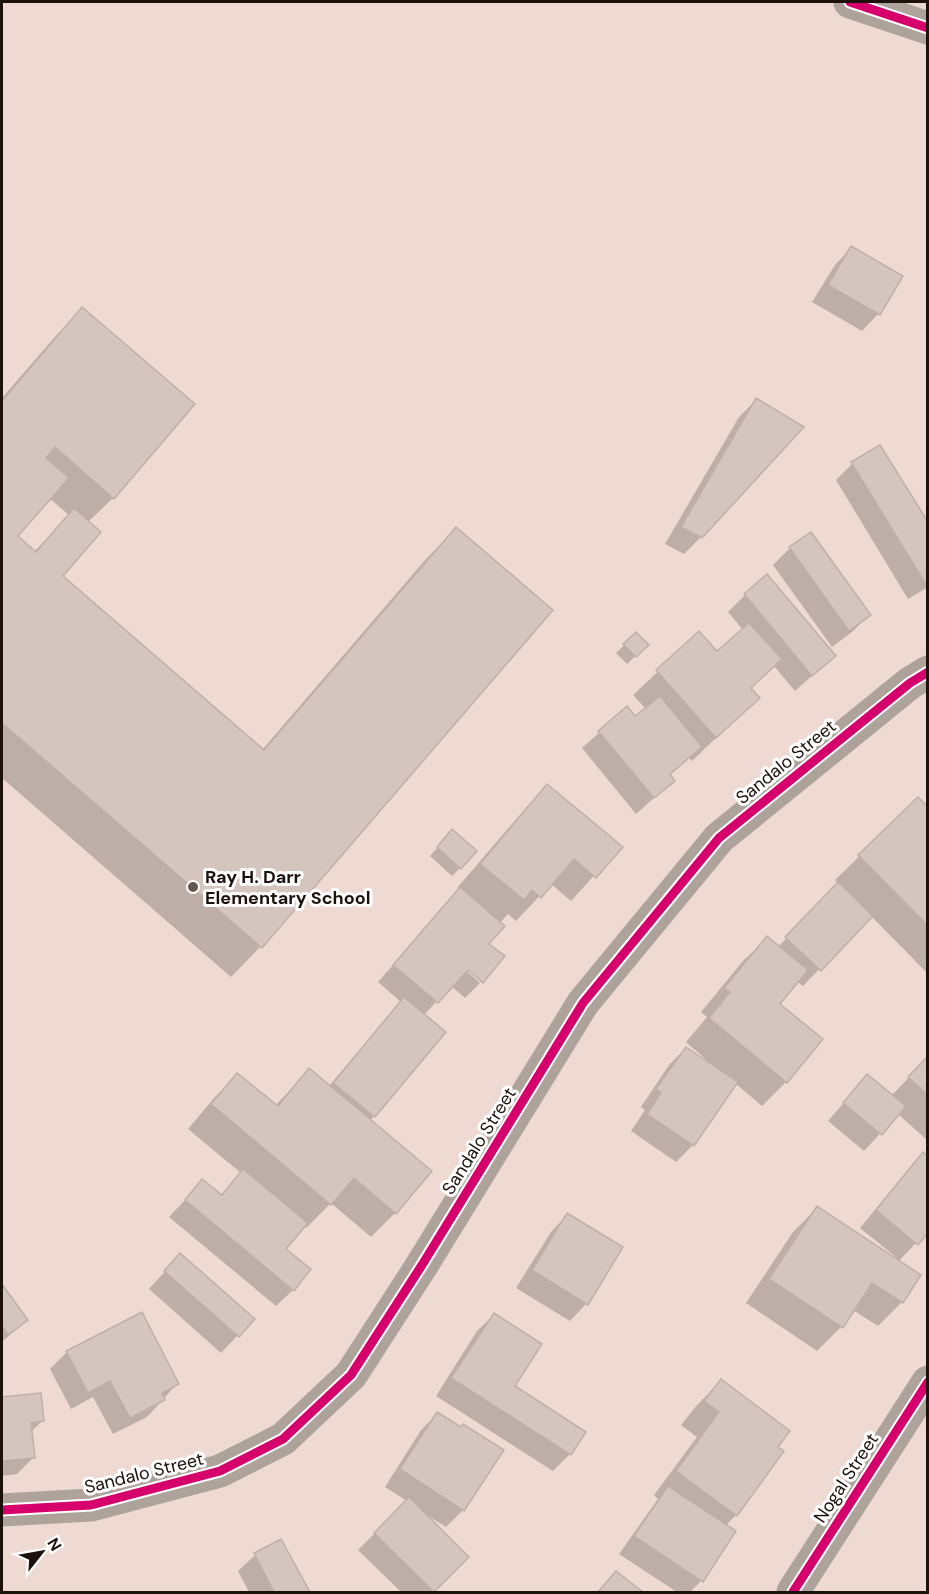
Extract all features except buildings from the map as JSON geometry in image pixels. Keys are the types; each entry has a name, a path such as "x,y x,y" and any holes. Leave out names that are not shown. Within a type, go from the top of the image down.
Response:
{"street":[{"path":"850,2 927,28"},
{"name":"Sandalo Street","path":"2,1510 91,1505 220,1471 283,1439 351,1375 422,1265 583,1004 719,838 910,683 927,672"},
{"name":"Nogal Street","path":"793,1593 927,1382"}],"cycle path":[{"path":"850,2 928,28"},
{"path":"2,1510 91,1505 220,1471 283,1439 351,1375 422,1265 583,1003 719,838 910,683 928,672"},
{"path":"793,1592 928,1382"}],"place":[{"name":"Ray H. Darr Elementary School","path":"193,887"}]}
